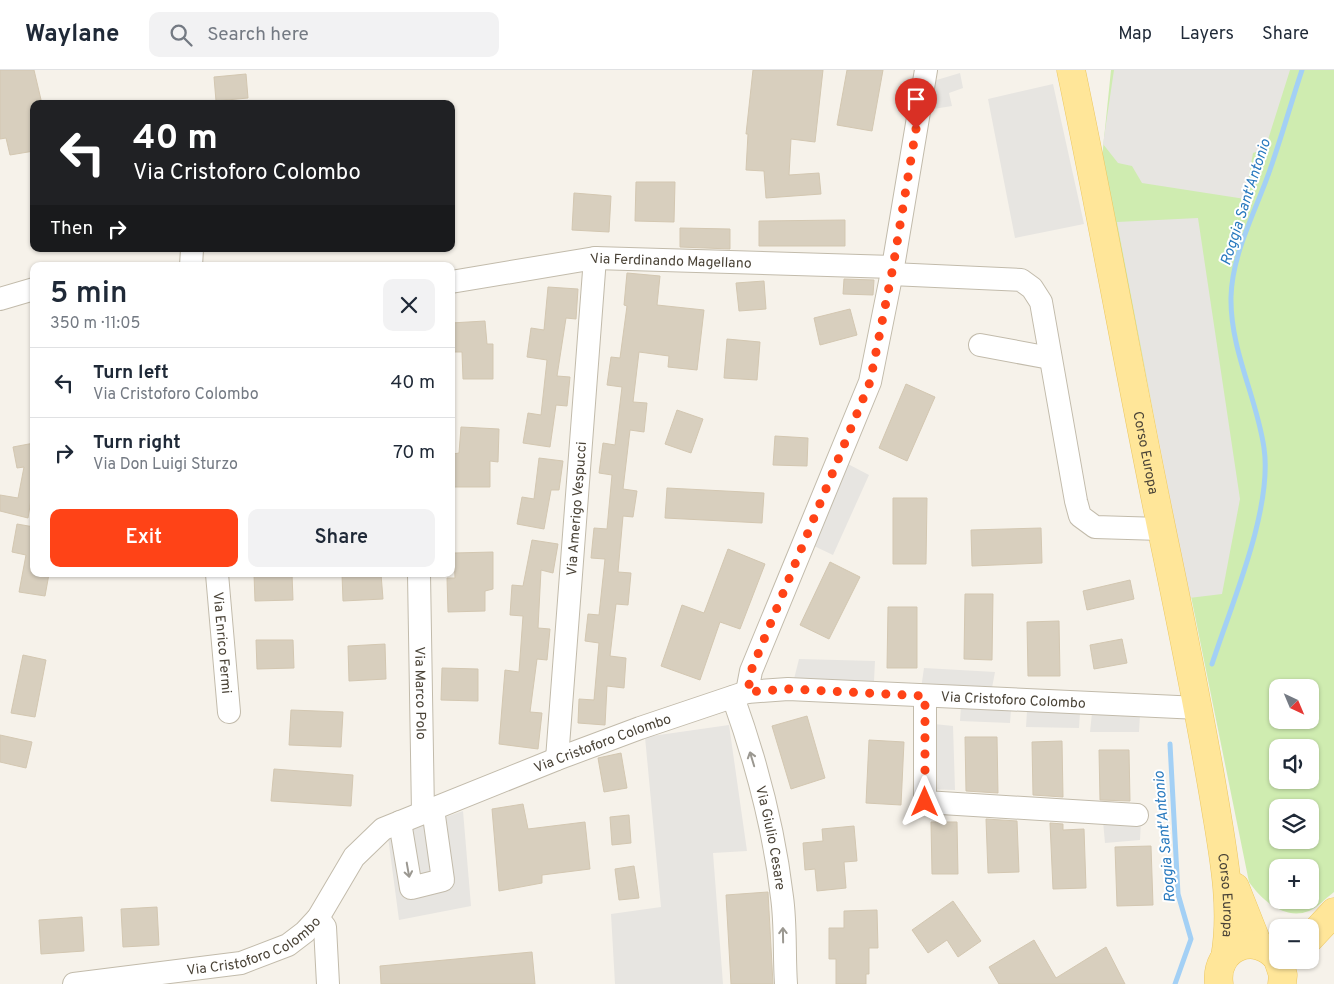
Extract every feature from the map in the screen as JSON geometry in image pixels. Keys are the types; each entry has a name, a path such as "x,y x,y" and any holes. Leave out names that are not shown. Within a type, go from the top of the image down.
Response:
{"main road":[{"name":"Corso Europa","path":"1071,70 1161,529 1199,708 1220,835 1228,914 1228,939 1218,975"},
{"name":"Corso Europa","path":"1220,835 1234,886 1269,945"},
{"path":"1319,919 1334,911"},
{"path":"1319,928 1334,911"},
{"path":"1218,975 1241,946 1269,956"}],"street":[{"path":"740,694 870,382 892,271 926,70"},
{"name":"Via Ferdinando Magellano","path":"455,281 595,258 892,271 1021,280 1032,288 1041,302 1080,516 1095,527 1161,529"},
{"name":"Via Amerigo Vespucci","path":"556,759 595,258"},
{"path":"0,299 30,290"},
{"path":"980,344 1050,358"},
{"name":"Via Enrico Fermi","path":"217,577 229,712"},
{"name":"Via Marco Polo","path":"400,822 411,888 443,880 428,811 419,577"},
{"name":"Via Cristoforo Colombo","path":"74,984 241,964 288,944 305,932 318,918 354,857 369,840 383,829 556,759 740,694 788,689 1199,708"},
{"name":"Via Giulio Cesare","path":"740,694 774,846 782,898 786,984"},
{"path":"925,696 925,802 1137,815"},
{"path":"318,918 325,927 328,984"}],"green space":[{"path":"1111,70 1334,70 1334,892 1319,904 1319,859 1269,859 1269,903 1249,882 1102,158"},
{"path":"1278,909 1313,909 1300,913"}],"shaded area":[{"path":"1114,70 1290,70 1265,149 1253,153 1245,199 1142,183 1132,166 1118,163 1103,144"},
{"path":"960,73 963,88 949,93 952,106 927,110 930,82"},
{"path":"1053,84 1084,224 1015,238 988,99"},
{"path":"1198,218 1240,499 1222,594 1189,598 1117,222"},
{"path":"846,463 869,475 833,555 812,545"},
{"path":"799,659 875,661 874,681 794,679"},
{"path":"924,668 995,672 991,693 921,689"},
{"path":"961,706 1011,709 1010,723 960,721"},
{"path":"1027,711 1080,713 1079,728 1026,727"},
{"path":"1092,713 1140,715 1139,732 1090,732"},
{"path":"925,723 953,726 955,790 925,789"},
{"path":"729,725 747,851 713,853 723,984 615,984 611,914 661,907 645,737"},
{"path":"463,811 471,906 399,920 388,837"},
{"path":"1103,821 1141,821 1140,840 1105,843"}],"building":[{"path":"0,70 34,70 41,100 30,100 30,152 10,155 6,138 0,139"},
{"path":"753,70 823,70 815,142 791,139 789,175 819,173 821,194 766,198 764,171 746,170 748,134 746,134"},
{"path":"847,70 883,70 872,131 837,125"},
{"path":"246,74 248,98 216,100 214,77"},
{"path":"636,182 675,182 674,222 635,221"},
{"path":"574,193 611,196 609,232 572,230"},
{"path":"845,220 845,246 759,246 759,221"},
{"path":"680,228 730,229 730,249 680,247"},
{"path":"627,273 660,276 657,305 704,310 697,370 668,367 669,356 639,352 633,402 647,403 644,432 630,430 623,489 637,491 633,517 623,516 618,572 631,573 628,605 616,604 610,656 626,658 624,688 607,686 605,725 578,723 579,699 594,700 599,643 585,641 588,614 599,615 605,559 591,558 594,528 607,529 612,475 599,473 603,443 615,445 622,387 607,385 611,357 620,358 627,306 624,305"},
{"path":"844,279 874,280 873,295 843,294"},
{"path":"764,281 766,309 739,311 736,283"},
{"path":"548,287 578,289 576,319 566,318 557,376 570,377 567,406 556,405 550,447 523,443 528,413 541,415 547,360 527,357 531,328 544,330"},
{"path":"850,309 857,335 820,345 814,318"},
{"path":"485,321 487,344 493,344 493,379 463,379 462,352 455,352 455,323"},
{"path":"727,339 760,342 757,380 724,378"},
{"path":"906,384 935,397 907,461 879,448"},
{"path":"677,410 703,419 691,453 665,444"},
{"path":"461,427 499,429 498,462 490,461 490,487 455,487 455,454 459,453"},
{"path":"775,436 808,438 807,466 773,465"},
{"path":"30,444 30,506 28,518 0,511 0,495 18,498 24,467 17,468 13,447"},
{"path":"539,458 563,461 559,490 551,490 544,529 517,524 522,497 534,499"},
{"path":"667,488 764,493 762,523 665,518"},
{"path":"893,498 927,498 926,564 893,564"},
{"path":"17,524 30,526 30,577 48,577 45,596 19,592 26,555 12,552"},
{"path":"1041,528 1042,563 972,566 971,530"},
{"path":"532,540 558,544 553,573 541,570 538,628 550,629 547,660 537,659 530,712 542,713 538,749 499,744 505,670 519,672 523,616 510,615 512,585 523,586"},
{"path":"728,549 765,564 740,629 720,622 700,680 661,666 682,605 704,613"},
{"path":"493,552 493,589 485,591 485,611 448,612 447,578 455,578 455,553"},
{"path":"830,562 860,577 829,639 800,625"},
{"path":"254,577 292,577 293,600 255,601"},
{"path":"342,577 381,577 383,599 343,601"},
{"path":"1130,580 1134,599 1087,610 1083,591"},
{"path":"965,594 993,594 992,660 964,659"},
{"path":"888,607 917,607 917,668 887,668"},
{"path":"1059,621 1060,676 1028,676 1027,622"},
{"path":"1122,639 1127,663 1094,669 1090,645"},
{"path":"256,640 293,640 294,668 257,669"},
{"path":"385,644 386,679 349,681 348,646"},
{"path":"23,655 46,660 35,717 11,713"},
{"path":"442,668 478,669 478,701 441,700"},
{"path":"291,710 343,712 341,747 289,745"},
{"path":"807,716 825,778 791,789 772,726"},
{"path":"0,735 32,742 26,768 0,762"},
{"path":"965,737 997,737 998,793 966,791"},
{"path":"869,740 904,742 901,805 866,803"},
{"path":"1062,741 1063,797 1033,795 1032,742"},
{"path":"1099,750 1129,750 1130,801 1100,800"},
{"path":"621,753 627,788 604,792 598,758"},
{"path":"274,769 353,775 351,806 271,801"},
{"path":"523,804 528,829 585,822 590,869 542,875 542,883 499,891 492,809"},
{"path":"629,815 631,843 612,845 610,817"},
{"path":"986,819 1017,821 1019,872 988,873"},
{"path":"931,822 957,822 958,874 932,874"},
{"path":"1050,823 1063,824 1063,830 1084,829 1086,888 1053,889"},
{"path":"854,826 857,861 844,862 846,888 817,891 815,869 805,870 803,843 823,841 822,829"},
{"path":"1151,846 1153,905 1117,906 1115,847"},
{"path":"634,866 639,898 619,900 615,869"},
{"path":"768,892 773,984 731,984 726,895"},
{"path":"953,901 981,941 958,957 947,940 928,953 912,930"},
{"path":"157,907 159,945 123,947 121,909"},
{"path":"877,910 878,948 869,948 869,974 866,974 866,984 836,984 836,959 829,959 829,928 844,928 844,911"},
{"path":"82,917 84,951 41,954 39,920"},
{"path":"1034,940 1056,978 1106,947 1125,984 999,984 989,967"},
{"path":"532,952 535,984 381,984 380,966"}],"waterway":[{"name":"Roggia Sant'Antonio","path":"1212,664 1257,528 1265,472 1261,429 1235,336 1232,317 1232,282 1239,251 1272,165 1302,70"},
{"name":"Roggia Sant'Antonio","path":"1170,744 1178,894 1191,939 1175,984"}],"route":[{"path":"916,129 893,267 870,382 751,671 748,692 788,689 925,696 925,802"}]}
